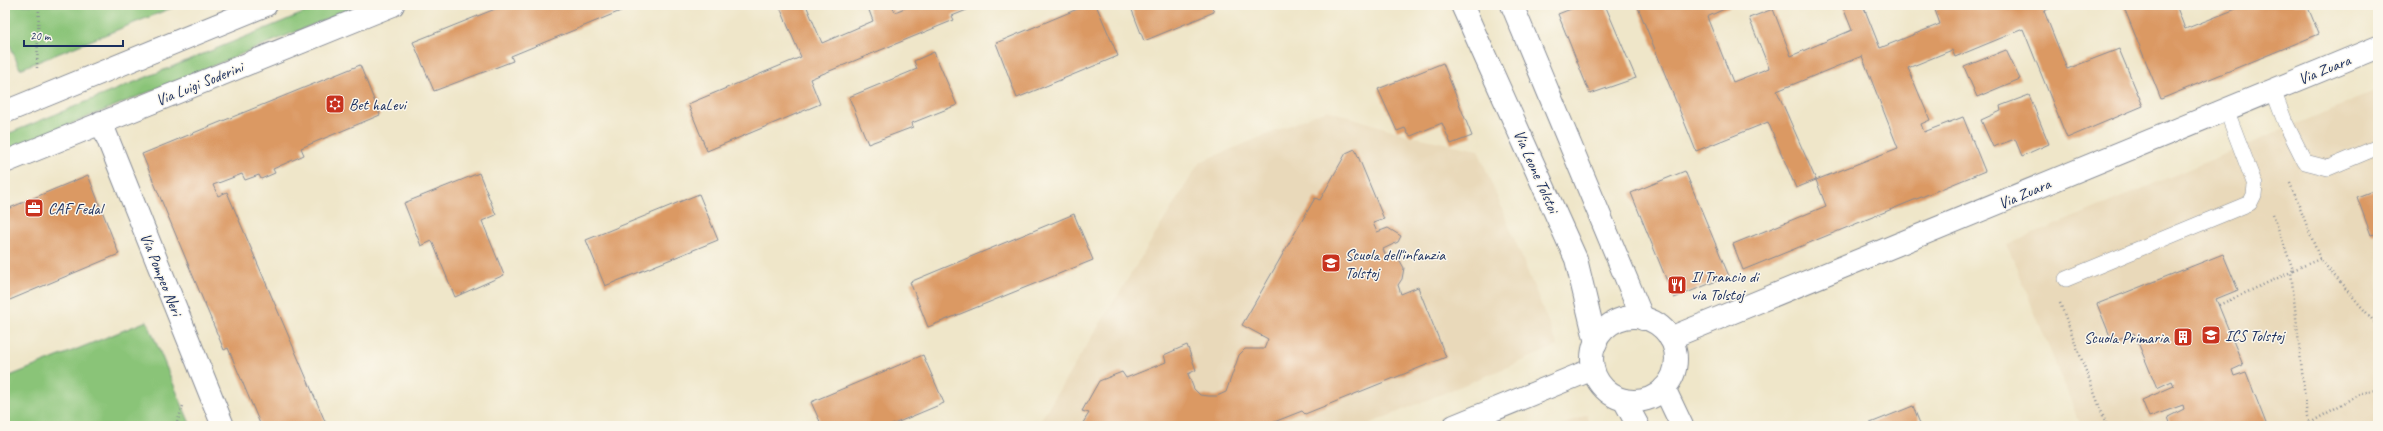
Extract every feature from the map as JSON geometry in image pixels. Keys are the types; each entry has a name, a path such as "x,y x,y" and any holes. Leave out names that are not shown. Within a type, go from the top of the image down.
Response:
{"street":[{"path":"5,112 266,5"},
{"name":"Via Luigi Soderini","path":"5,162 393,5"},
{"name":"Via Leone Tolstoi","path":"1462,5 1576,259 1596,343"},
{"path":"1512,5 1643,319"},
{"name":"Via Zuara","path":"1670,338 2378,47"},
{"name":"Via Pompeo Neri","path":"101,122 223,426"},
{"name":"Via Leone Tolstoi","path":"1627,318 1643,319 1657,325 1670,338 1676,354 1675,367 1672,377 1664,388 1645,400 1624,400 1606,390 1599,382 1593,369 1592,358 1596,343 1604,330 1612,324 1627,318"},
{"path":"1454,426 1593,369"},
{"path":"1664,388 1682,426"},
{"path":"1624,400 1638,426"}],"lane":[{"path":"2273,90 2285,122 2306,162 2328,168 2378,147"},
{"path":"2066,279 2250,203 2254,194 2255,185 2226,109"}],"path":[{"path":"36,72 38,63 39,5"},
{"path":"2288,178 2320,259 2378,326"},
{"path":"2272,211 2292,271 2307,417 2311,425 2360,393 2378,390"},
{"path":"2219,305 2320,259"},
{"path":"2066,279 2060,304 2107,426"},
{"path":"176,426 185,400"}],"shaded area":[{"name":"ICS Tolstoj","path":"2378,90 2378,426 2081,426 2007,245"},
{"name":"Scuola dell'infanzia Tolstoj","path":"1327,110 1411,136 1478,150 1558,346 1364,426 1037,426 1200,162"},
{"path":"1587,415 1591,426 1560,426"}],"green space":[{"path":"5,5 179,5 20,69 5,33"},
{"path":"323,5 361,5 5,151 5,135"},
{"path":"147,321 191,426 5,426 5,378"}],"building":[{"path":"505,5 621,5 623,10 511,56 513,61 434,91 413,42"},
{"path":"779,5 806,5 822,43 873,21 867,5 892,5 895,12 912,5 979,5 952,16 954,20 810,79 820,104 707,151 688,104 801,57"},
{"path":"1087,5 1096,5 1118,56 1017,98 996,43"},
{"path":"1130,5 1211,5 1214,12 1144,41"},
{"path":"1581,5 1605,5 1636,78 1590,94 1558,14"},
{"path":"1637,5 1733,5 1707,17 1733,82 1769,68 1749,18 1773,9 1791,56 1852,30 1842,5 1863,5 1880,48 1940,24 1935,10 1948,5 2058,5 2044,11 2067,69 2119,49 2143,106 2067,138 2023,29 1955,57 1952,50 1908,68 1930,120 1921,124 1924,132 1963,117 1985,171 1743,270 1733,244 1826,206 1816,180 1796,188 1768,122 1696,151","holes":["1862,56 1898,148 1816,180 1777,91"]},
{"path":"2123,5 2176,5 2185,29 2246,5 2307,5 2319,34 2161,99"},
{"path":"2006,50 2020,79 1977,97 1964,67"},
{"path":"934,52 957,105 912,123 913,127 868,144 849,97 917,69 914,61"},
{"path":"1443,63 1472,136 1451,144 1442,123 1411,136 1405,128 1397,131 1378,89"},
{"path":"360,65 380,115 301,148 304,155 273,169 275,173 261,179 259,175 245,180 242,174 213,185 218,196 227,192 327,426 261,426 228,348 224,350 142,154"},
{"path":"2029,95 2049,144 2022,156 2015,139 1993,147 1981,120 2001,111 2000,106"},
{"path":"1355,149 1384,219 1373,223 1377,232 1388,228 1401,236 1398,242 1383,249 1386,257 1399,259 1404,268 1402,279 1398,285 1401,294 1418,287 1446,357 1305,414 1302,411 1264,426 1081,426 1089,413 1082,411 1099,381 1122,372 1126,378 1166,362 1164,355 1187,345 1196,370 1188,374 1194,389 1200,395 1209,396 1217,396 1226,392 1239,355 1245,349 1264,349 1268,339 1242,325 1315,198 1320,200 1346,153"},
{"path":"1685,171 1729,276 1674,298 1631,193"},
{"path":"479,173 496,215 482,221 504,275 455,297 432,241 421,246 404,203"},
{"path":"88,175 119,254 5,302 5,210"},
{"path":"2378,189 2378,233 2371,235 2357,197"},
{"path":"699,194 718,240 605,286 586,240"},
{"path":"1074,214 1093,260 928,327 910,282"},
{"name":"Scuola Primaria","path":"2223,254 2238,290 2216,299 2243,365 2232,370 2234,376 2246,372 2267,426 2171,426 2168,417 2184,409 2183,405 2149,417 2142,400 2174,386 2172,381 2157,388 2134,333 2112,341 2097,304"},
{"path":"923,355 944,403 889,426 822,426 811,402"},
{"path":"1913,406 1921,426 1863,426"}],"place":[{"name":"Bet haLevi","path":"335,104"},
{"name":"CAF Fedal","path":"34,208"},
{"name":"Scuola dell'infanzia Tolstoj","path":"1331,263"},
{"name":"Il Trancio di via Tolstoj","path":"1677,285"},
{"name":"ICS Tolstoj","path":"2211,335"},
{"name":"Scuola Primaria","path":"2183,337"}]}
